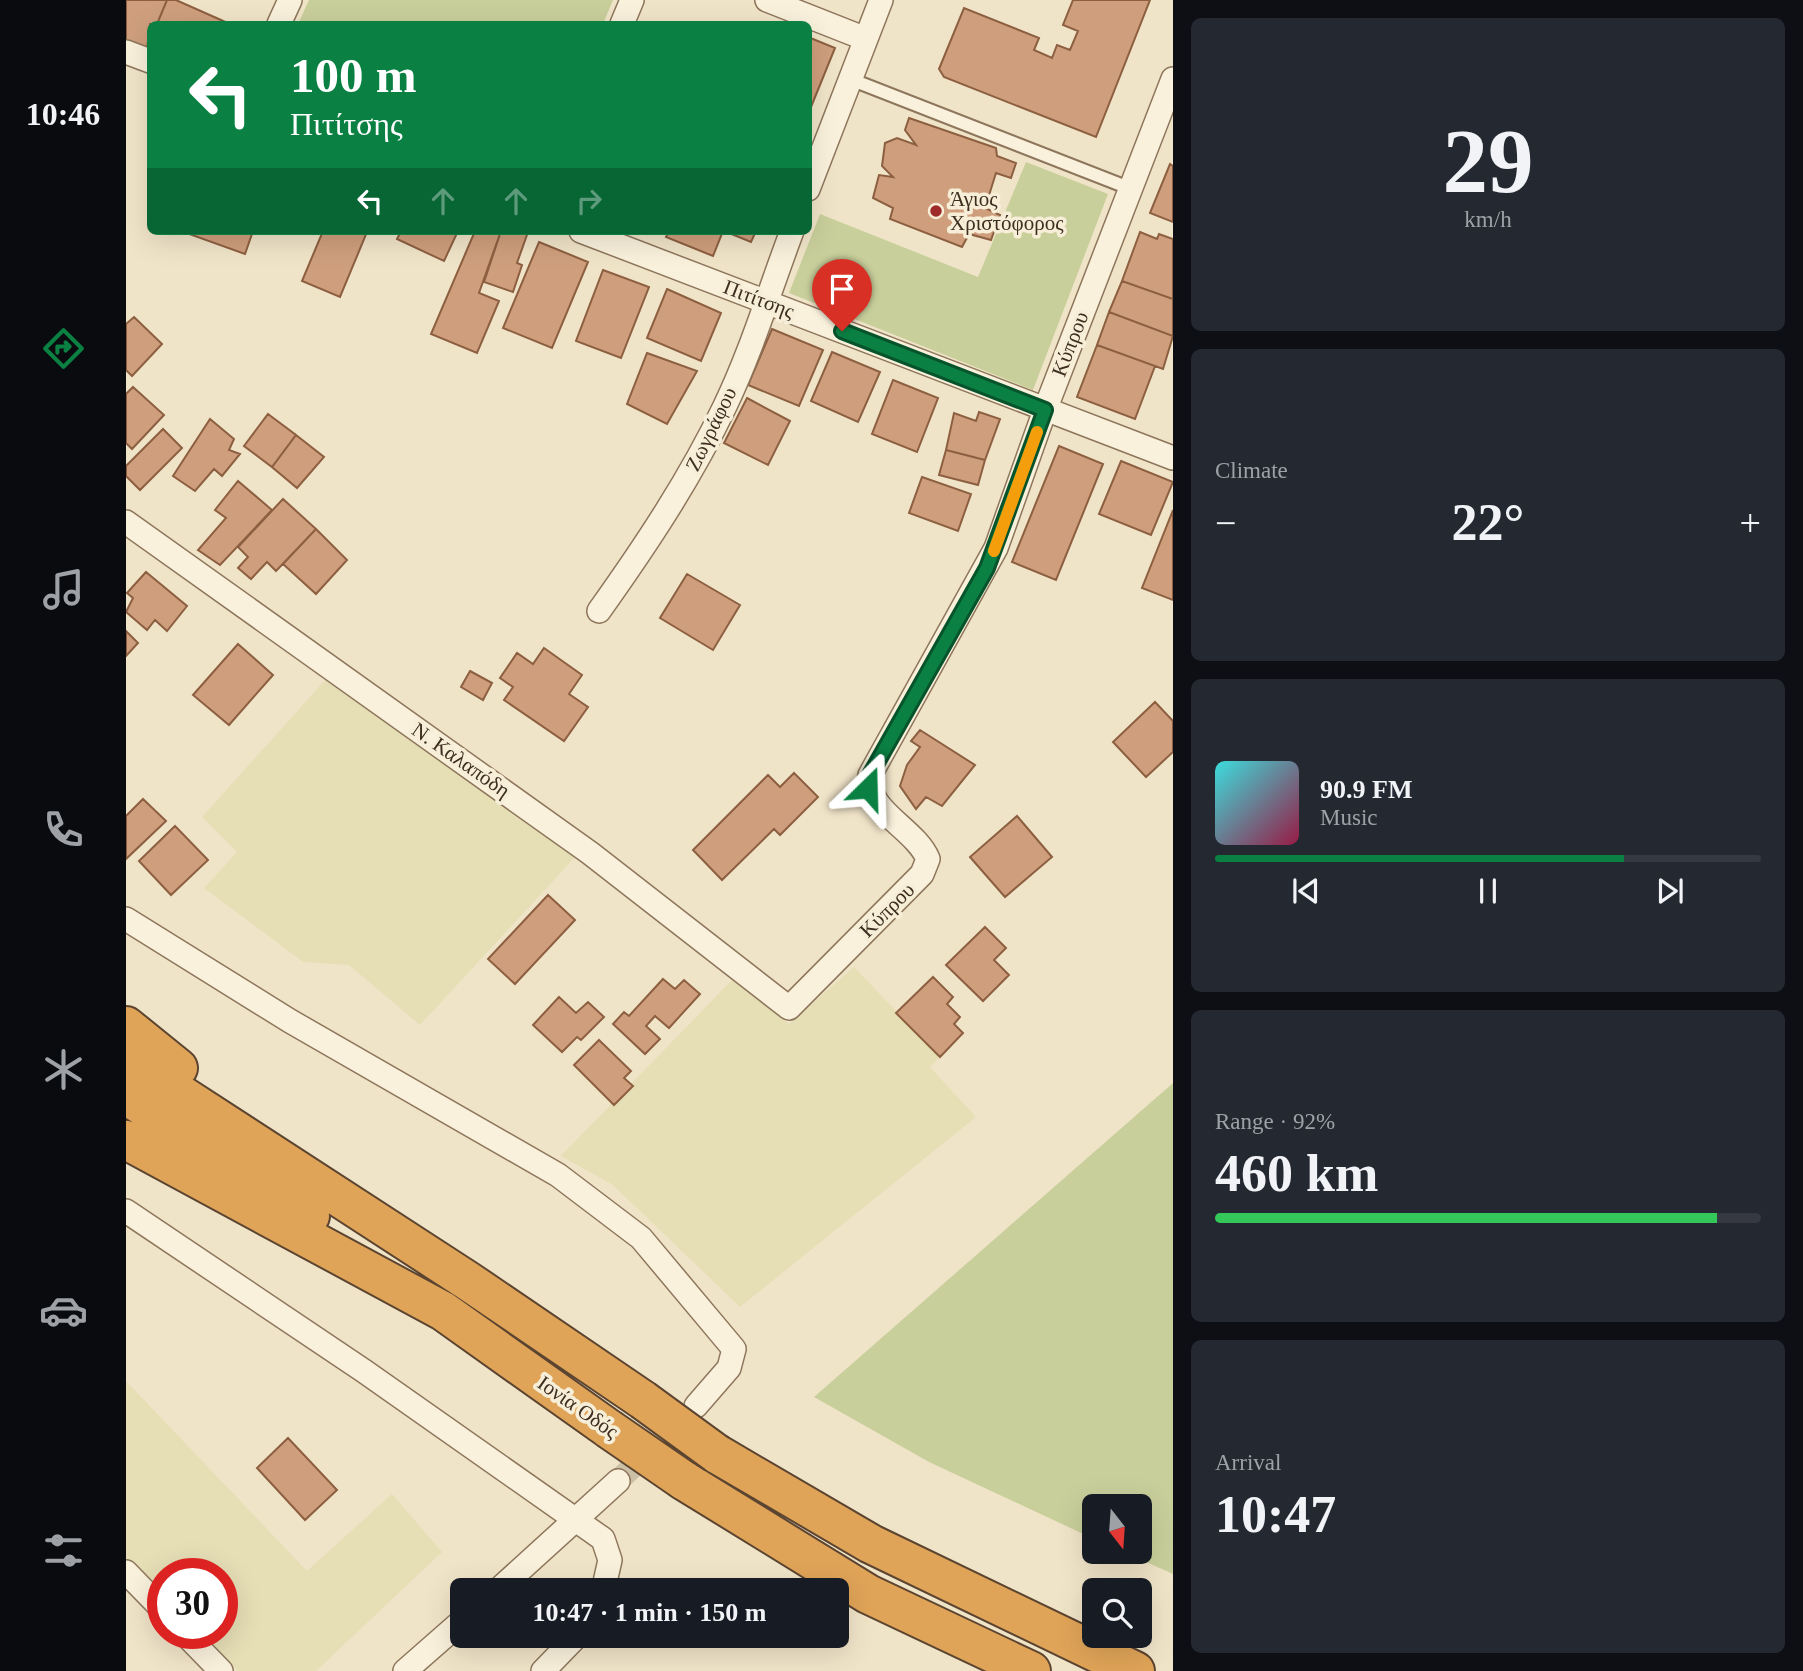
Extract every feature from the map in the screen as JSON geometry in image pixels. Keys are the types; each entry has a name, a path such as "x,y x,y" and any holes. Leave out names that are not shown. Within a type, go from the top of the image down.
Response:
{"highway":[{"path":"126,1026 320,1185"},
{"path":"126,1059 320,1185"},
{"path":"126,1096 285,1197 443,1311"},
{"name":"Ιονία Οδός","path":"126,1140 443,1311 683,1480 868,1594 1031,1671"},
{"name":"Ιονία Οδός","path":"320,1185 643,1400 717,1454 871,1544 1135,1671"},
{"path":"949,1634 991,1671"}],"street":[{"path":"280,21 290,0"},
{"path":"623,21 632,0"},
{"path":"767,0 866,39"},
{"path":"812,179 881,0"},
{"path":"126,52 147,60"},
{"name":"Κύπρου","path":"789,1007 922,874 928,859 922,844 874,800 868,788 870,775 987,568 1129,188 1173,79"},
{"name":"Πιτίτσης","path":"591,235 1173,458"},
{"name":"Ζωγράφου","path":"599,611 650,539 726,404 790,235"},
{"name":"Ν. Καλαπόδη","path":"126,522 526,806 689,926 789,1007"},
{"path":"126,919 290,1021 558,1175 640,1238 734,1349 729,1368 696,1406"},
{"path":"126,1211 353,1363 577,1519 603,1539 610,1560 606,1578"},
{"path":"511,1578 618,1481"},
{"path":"126,1572 147,1594"},
{"path":"405,1671 450,1632"},
{"path":"543,1671 565,1648"},
{"path":"200,1649 221,1671"}],"lane":[{"path":"850,79 1129,188"}],"shaded area":[{"path":"326,679 577,855 420,1025 349,965 303,962 204,888 237,852 202,817"},
{"path":"854,967 940,1057 930,1067 976,1117 740,1307 613,1185 561,1156 733,979 789,1024"},
{"path":"126,1381 307,1571 392,1494 442,1552 316,1671 238,1671 216,1649 238,1649 238,1558 147,1558 147,1579 126,1558"}],"green space":[{"path":"309,0 613,0 604,21 299,21"},
{"path":"1026,162 1108,194 1033,390 789,293 820,214 978,277"},
{"path":"1173,1083 1173,1574 1151,1564 1152,1494 1082,1494 1082,1533 929,1462 814,1397"}],"building":[{"path":"126,0 167,0 158,21 147,21 147,49 126,40"},
{"path":"167,0 176,0 223,21 158,21"},
{"path":"1073,0 1150,0 1096,137 944,77 939,69 964,8 1039,38 1034,50 1052,58 1057,45 1070,50 1078,31 1063,25"},
{"path":"812,39 835,48 812,105"},
{"path":"909,118 996,148 997,156 1016,163 1011,178 996,173 985,208 1000,215 991,240 969,234 962,247 890,219 893,208 873,198 879,175 893,177 882,166 885,143 897,138 916,145 905,130"},
{"path":"1170,164 1173,166 1173,222 1150,213"},
{"path":"1140,232 1157,239 1159,234 1173,239 1173,299 1122,281"},
{"path":"192,235 252,235 245,254"},
{"path":"321,235 366,235 340,297 302,281"},
{"path":"399,235 456,235 444,261 397,239"},
{"path":"473,235 500,235 479,293 499,301 477,353 431,334"},
{"path":"500,235 527,235 517,263 522,265 513,292 484,282"},
{"path":"667,235 721,235 713,256 666,237"},
{"path":"734,235 754,235 751,242"},
{"path":"539,242 588,262 552,348 503,328"},
{"path":"603,270 649,287 621,358 576,341"},
{"path":"1122,281 1173,299 1173,336 1109,312"},
{"path":"667,289 721,313 701,361 647,338"},
{"path":"1109,312 1173,336 1163,369 1097,345"},
{"path":"134,317 162,344 132,376 126,370 126,324"},
{"path":"772,329 823,350 799,406 748,385"},
{"path":"1097,345 1155,366 1135,419 1077,397"},
{"path":"832,352 880,372 858,422 811,401"},
{"path":"647,353 697,371 667,424 627,404"},
{"path":"893,380 938,398 917,452 872,434"},
{"path":"133,387 164,415 132,449 126,443 126,394"},
{"path":"747,398 790,421 768,465 724,443"},
{"path":"979,412 1000,419 985,460 946,450 954,413 976,421"},
{"path":"268,414 296,435 272,467 244,446"},
{"path":"210,419 234,439 229,450 240,454 222,476 214,469 195,491 173,476"},
{"path":"163,429 182,448 140,490 126,476 126,466"},
{"path":"296,435 324,457 297,488 272,467"},
{"path":"1059,446 1103,464 1056,580 1012,562"},
{"path":"946,450 985,460 978,485 939,475"},
{"path":"1121,461 1173,482 1151,535 1099,514"},
{"path":"922,477 971,494 958,531 909,513"},
{"path":"238,481 272,510 220,565 198,550 226,518 215,510"},
{"path":"283,499 316,529 276,571 267,562 251,579 238,568 248,557 238,547"},
{"path":"1173,510 1173,600 1142,588"},
{"path":"316,529 347,560 316,594 283,564"},
{"path":"146,572 187,606 167,631 155,620 147,630 126,612 133,598 127,593"},
{"path":"687,574 740,605 713,650 660,618"},
{"path":"126,631 138,643 126,656"},
{"path":"238,644 273,675 229,725 193,695"},
{"path":"544,648 582,675 569,694 588,707 564,741 504,700 513,687 500,678 517,653 533,664"},
{"path":"470,671 492,683 483,700 461,687"},
{"path":"1155,702 1173,721 1173,752 1146,777 1113,742"},
{"path":"920,730 975,765 942,806 926,797 916,809 900,786 907,765 920,747 911,741"},
{"path":"794,773 818,797 780,835 774,829 722,880 693,850 768,775 780,787"},
{"path":"143,799 166,821 126,859 126,816"},
{"path":"1017,816 1052,857 1005,897 970,857"},
{"path":"175,826 208,860 171,895 139,861"},
{"path":"548,895 575,920 515,984 488,959"},
{"path":"985,927 1006,948 994,960 1009,975 983,1001 946,965"},
{"path":"933,977 953,997 947,1004 960,1017 954,1024 963,1033 940,1057 896,1013"},
{"path":"663,979 675,989 684,980 700,994 669,1028 655,1016 646,1026 660,1039 645,1054 613,1024 624,1012 629,1016"},
{"path":"559,997 576,1013 588,1002 604,1017 581,1040 577,1037 562,1052 533,1025"},
{"path":"599,1040 631,1071 624,1078 633,1086 614,1105 574,1065"},
{"path":"288,1438 337,1490 305,1520 257,1468"}],"tunnel":[{"path":"618,1481 683,1418"}],"slow traffic":[{"path":"994,551 1037,432"}],"place":[{"name":"Άγιος Χριστόφορος","path":"936,211"}],"route":[{"path":"842,331 1045,410 987,568 870,775 868,788"}]}
